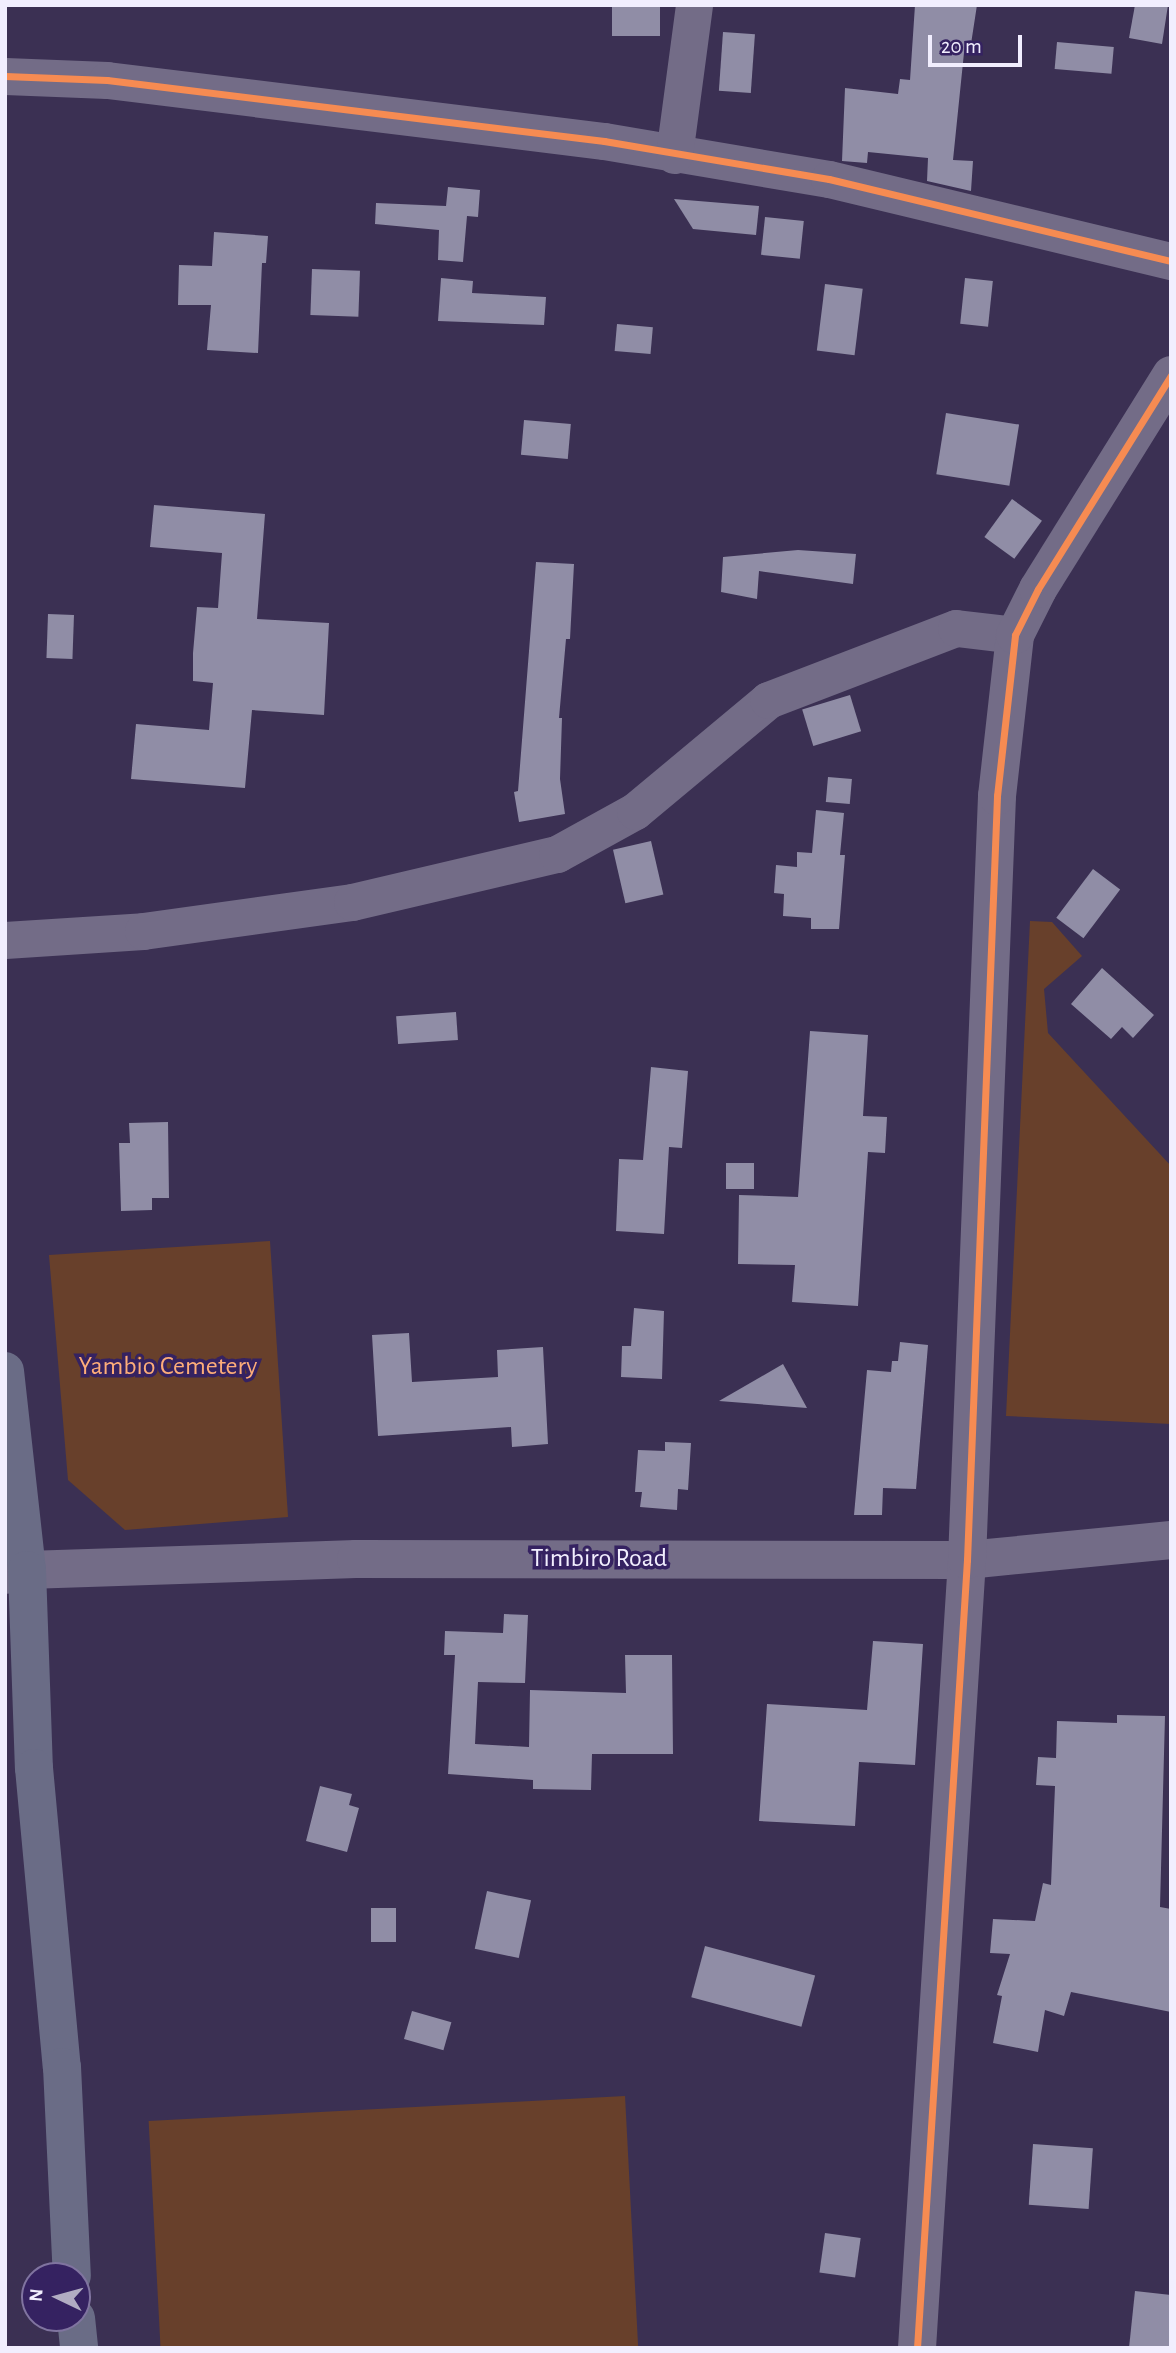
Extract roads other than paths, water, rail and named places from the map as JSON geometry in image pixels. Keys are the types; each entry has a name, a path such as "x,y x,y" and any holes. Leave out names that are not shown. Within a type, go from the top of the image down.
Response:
{"main road":[{"path":"5,1371 16,1573 62,2067 71,2262"}],"street":[{"path":"674,155 694,5"},
{"path":"5,76 107,80 604,141 674,155 829,179 1171,261"},
{"path":"918,2348 967,1560 998,796 1015,635 1038,589 1171,374"},
{"path":"5,940 143,931 352,902 557,854 635,811 768,700 956,628 1015,635"},
{"name":"Timbiro Road","path":"16,1573 356,1559 967,1560 1171,1540"}],"park label":[{"name":"Yambio Cemetery","path":"168,1367"}]}
